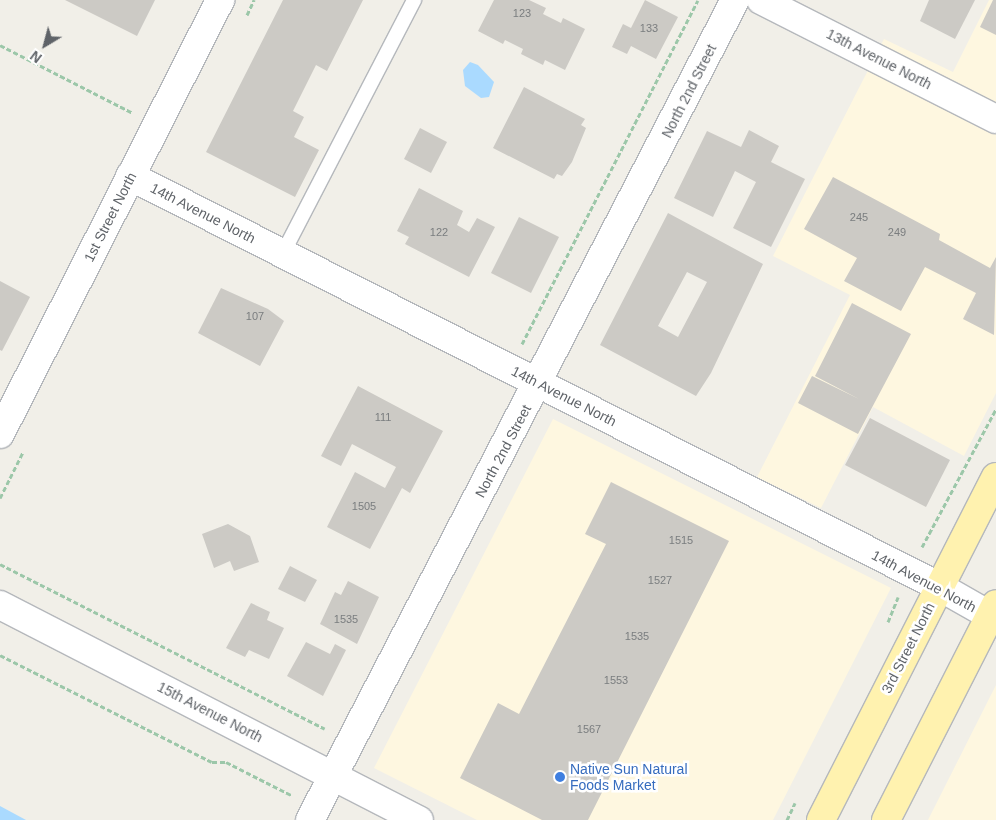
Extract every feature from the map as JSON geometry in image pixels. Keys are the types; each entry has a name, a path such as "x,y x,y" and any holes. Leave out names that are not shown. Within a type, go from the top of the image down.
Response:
{"main road":[{"name":"3rd Street North","path":"821,820 996,477"},
{"path":"886,820 994,613"}],"street":[{"name":"1st Street North","path":"0,434 220,0"},
{"name":"North 2nd Street","path":"314,814 735,0"},
{"name":"13th Avenue North","path":"761,0 996,119"},
{"name":"14th Avenue North","path":"130,176 994,613"},
{"name":"15th Avenue North","path":"0,605 419,820"}],"lane":[{"path":"283,253 414,0"}],"path":[{"path":"0,45 157,124"},
{"path":"883,632 910,572 996,409"},
{"path":"0,564 325,729 330,728 352,739"},
{"path":"0,654 212,762 226,762 314,814"},
{"path":"786,820 800,794"}],"shaded area":[{"path":"989,0 996,0 996,393 964,456 873,407 821,508 757,477 850,295 773,256 884,39 953,72"},
{"path":"553,419 891,588 773,820 477,820 374,768"},
{"path":"996,685 996,820 928,820"}],"water":[{"path":"470,62 478,65 494,82 489,97 481,98 465,86 463,70"},
{"path":"0,806 26,820 0,820"}],"building":[{"path":"65,0 155,0 137,36"},
{"path":"283,0 363,0 327,71 316,65 293,111 304,117 294,137 319,150 295,197 206,152"},
{"path":"494,0 529,0 546,8 543,14 561,23 563,18 585,29 565,70 545,60 543,65 521,54 523,49 505,40 503,44 478,31"},
{"path":"645,0 678,17 656,59 631,46 627,54 612,47 623,24 631,28"},
{"path":"929,0 975,0 955,39 920,21"},
{"path":"993,0 996,0 996,35 980,27"},
{"path":"524,87 585,119 581,125 586,128 572,162 562,176 557,174 554,179 493,148"},
{"path":"420,128 447,142 431,173 404,159"},
{"path":"749,130 779,146 771,162 805,179 771,247 733,228 756,182 735,171 713,217 674,198 707,131 741,147"},
{"path":"833,177 940,234 939,240 990,268 996,257 994,335 963,319 976,293 925,267 901,311 844,281 857,258 804,229"},
{"path":"419,188 463,211 457,225 469,232 477,218 495,227 469,277 405,244 409,237 397,231"},
{"path":"668,213 763,264 711,373 696,396 600,345","holes":["687,272 707,282 678,337 658,326"]},
{"path":"519,217 559,237 531,293 491,273"},
{"path":"0,281 30,297 2,351 0,350"},
{"path":"221,288 268,309 284,321 260,366 198,333"},
{"path":"852,303 911,334 858,434 798,403 812,376 859,399 815,376"},
{"path":"358,386 443,431 410,493 402,488 370,549 327,527 355,472 385,488 396,467 352,444 341,466 321,456"},
{"path":"870,418 950,460 926,507 845,465"},
{"path":"611,482 729,541 588,820 542,820 460,778 498,703 519,714 606,544 585,534"},
{"path":"228,524 250,536 259,562 234,571 230,561 214,568 202,534"},
{"path":"290,566 317,580 305,602 278,589"},
{"path":"348,581 379,597 357,644 320,624 335,592 341,595"},
{"path":"251,603 270,612 267,620 284,628 269,659 249,650 245,657 226,648"},
{"path":"306,642 330,654 335,644 346,650 323,696 287,676"}],"place":[{"name":"Native Sun Natural Foods Market","path":"560,777"}]}
